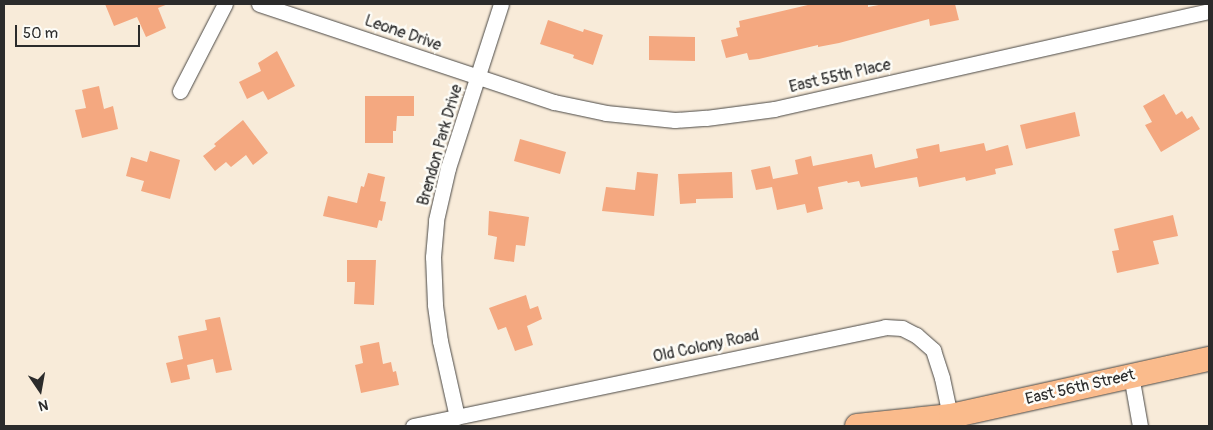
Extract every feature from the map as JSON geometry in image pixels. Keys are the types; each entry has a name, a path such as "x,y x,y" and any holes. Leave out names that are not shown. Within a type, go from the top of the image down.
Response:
{"main road":[{"name":"East 56th Street","path":"857,426 947,423 1131,375 1209,359"}],"street":[{"path":"180,91 225,4"},
{"name":"Leone Drive","path":"259,4 478,76"},
{"name":"Brendon Park Drive","path":"457,417 436,319 433,257 440,197 502,4"},
{"name":"East 55th Place","path":"478,76 554,102 591,111 660,119 706,118 774,109 1209,11"},
{"name":"Old Colony Road","path":"414,426 885,327 902,328 916,334 932,350 940,371 947,423"},
{"path":"1131,375 1140,426"}],"building":[{"path":"105,4 168,4 158,8 166,28 146,37 137,17 114,26"},
{"path":"812,4 868,4 868,7 884,4 955,4 959,20 930,26 929,19 839,43 818,47 818,45 759,59 749,60 747,53 726,58 721,40 738,36 736,28 740,27 739,21"},
{"path":"548,20 583,32 584,29 603,35 593,65 573,58 574,55 540,44"},
{"path":"649,36 695,37 695,61 649,60"},
{"path":"277,51 295,86 268,100 263,91 247,99 239,82 261,71 258,63"},
{"path":"99,86 104,109 113,106 118,129 82,138 75,110 86,108 82,90"},
{"path":"1164,94 1176,115 1182,111 1187,119 1192,116 1200,129 1161,152 1145,125 1152,122 1143,106"},
{"path":"365,96 414,96 414,116 397,116 396,131 393,131 393,143 365,143"},
{"path":"1075,112 1080,136 1026,149 1020,125"},
{"path":"243,120 268,153 253,165 246,155 231,167 226,162 215,171 203,156 216,146 214,144"},
{"path":"520,139 566,152 560,174 514,161"},
{"path":"984,143 986,151 1008,145 1013,165 995,169 996,174 966,181 965,177 919,187 917,177 861,187 859,181 848,183 847,181 818,187 823,209 807,213 805,204 777,210 772,187 756,190 751,170 770,166 773,179 798,174 795,160 811,156 813,166 872,154 875,168 918,158 916,149 939,144 940,152"},
{"path":"150,151 180,160 170,199 141,191 144,181 126,176 131,157 147,162"},
{"path":"637,172 658,174 654,216 602,211 606,187 635,190"},
{"path":"732,172 733,198 696,199 696,203 680,204 678,174"},
{"path":"368,173 385,177 380,201 386,202 382,221 379,220 377,228 323,216 328,196 357,203 361,186 364,187"},
{"path":"489,211 529,217 525,246 516,245 514,262 494,259 497,237 488,235"},
{"path":"1173,215 1178,236 1153,241 1159,264 1117,273 1112,251 1119,250 1114,229"},
{"path":"347,260 376,260 374,305 354,304 355,282 347,282"},
{"path":"526,295 530,309 538,306 542,319 527,326 533,345 515,351 506,327 498,330 489,308"},
{"path":"220,317 232,370 216,373 213,359 187,365 190,379 171,383 166,363 183,359 178,336 207,330 205,320"},
{"path":"379,342 383,364 391,362 393,372 396,371 399,385 361,393 355,365 363,363 360,346"}]}
